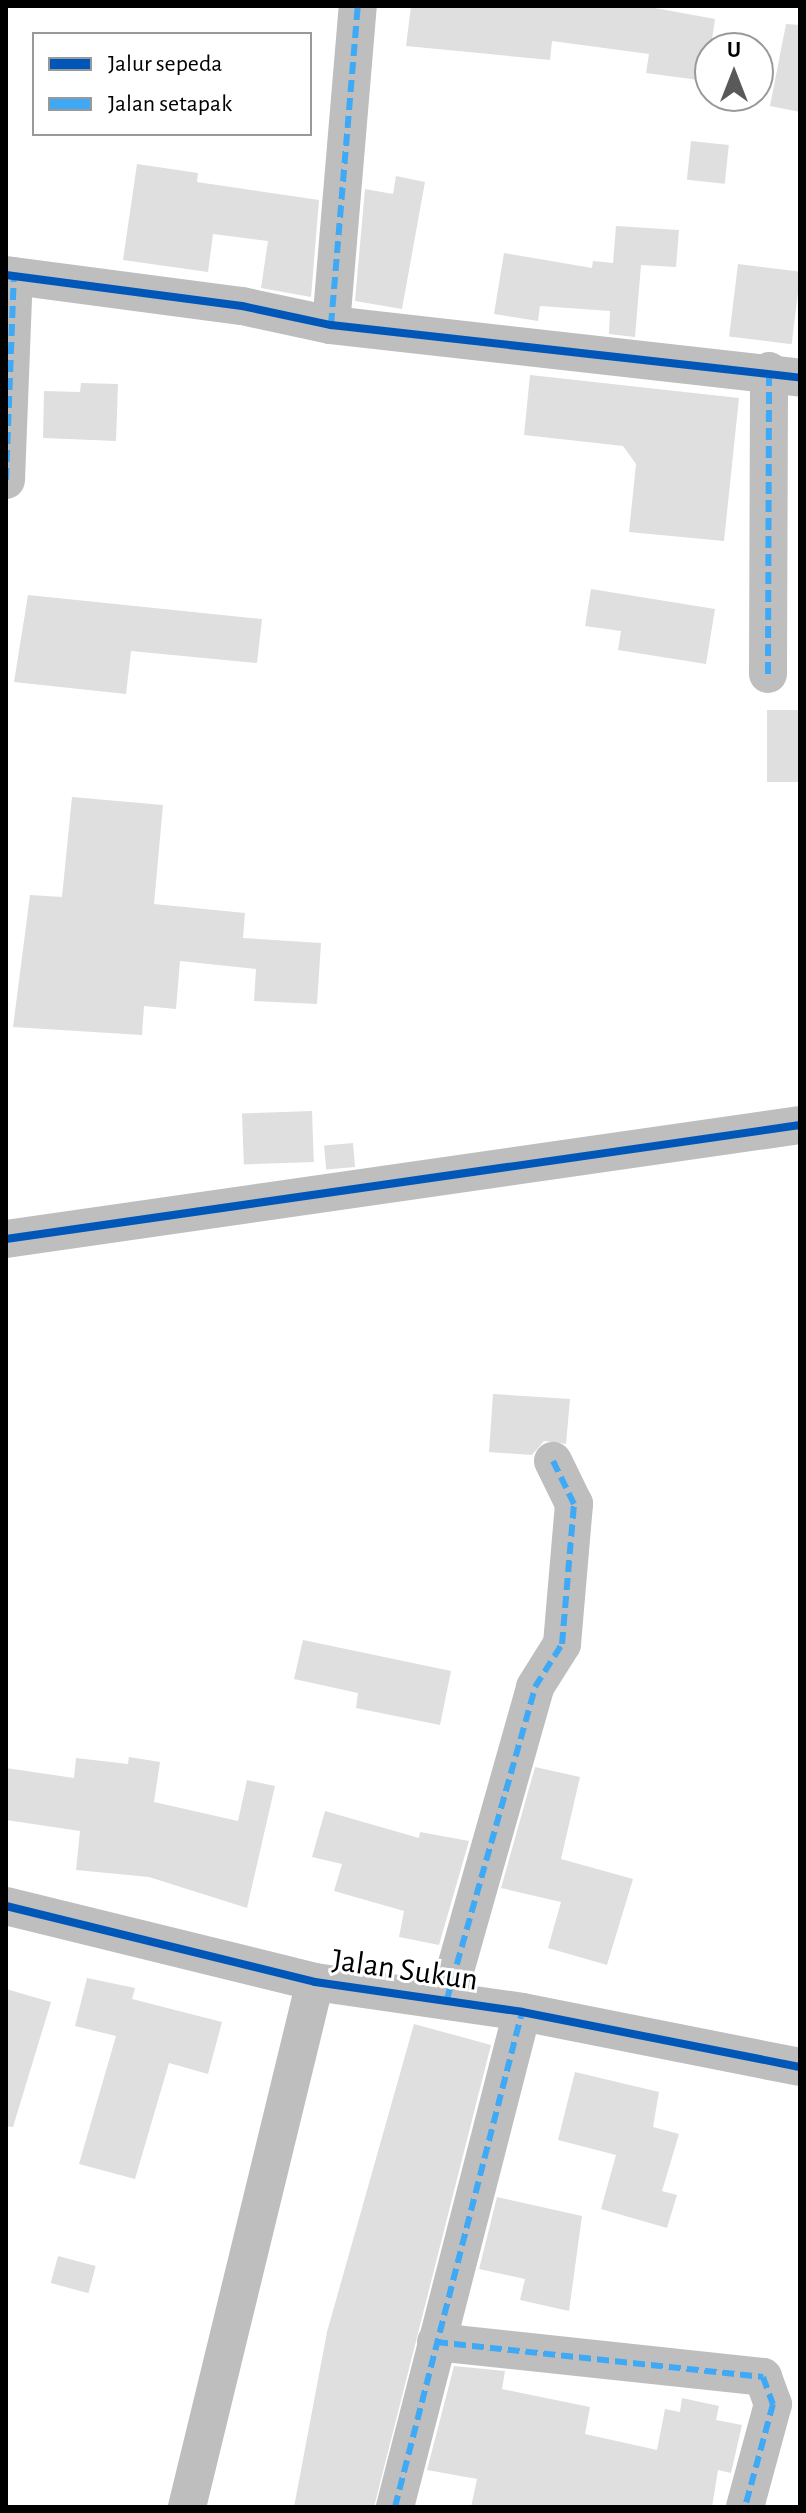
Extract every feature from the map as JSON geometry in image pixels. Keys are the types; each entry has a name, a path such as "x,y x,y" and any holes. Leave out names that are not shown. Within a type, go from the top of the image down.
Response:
{"street":[{"path":"331,325 358,6"},
{"path":"6,480 10,276 242,306 331,325 785,375 768,674"},
{"path":"6,1239 800,1125"},
{"path":"447,1999 535,1687 562,1644 574,1504 553,1461"},
{"name":"Jalan Sukun","path":"6,1906 315,1982 522,2012 800,2067"},
{"path":"187,2507 315,1982"},
{"path":"395,2507 522,2012"},
{"path":"436,2342 763,2377 773,2404 745,2507"}],"building":[{"path":"411,6 644,6 715,19 713,32 694,32 694,79 646,73 649,54 552,41 550,60 406,46"},
{"path":"786,24 800,25 800,112 774,107 774,86"},
{"path":"691,141 729,145 725,184 687,180"},
{"path":"137,164 198,173 197,182 319,200 311,297 261,288 268,241 213,234 208,272 123,260"},
{"path":"396,176 425,182 402,309 355,301 365,189 393,194"},
{"path":"616,226 679,230 676,267 641,265 635,337 609,334 610,311 540,306 538,321 494,314 504,253 592,268 593,261 613,263"},
{"path":"738,264 800,272 792,344 729,336"},
{"path":"530,375 739,398 724,541 629,532 636,464 623,446 524,435"},
{"path":"81,383 118,384 116,441 43,438 44,391 80,392"},
{"path":"591,589 715,609 706,664 618,650 621,631 585,626"},
{"path":"28,595 262,619 257,663 131,651 126,694 14,682"},
{"path":"767,710 800,710 800,782 767,782"},
{"path":"72,797 163,805 154,904 245,913 243,938 321,943 317,1004 254,1001 256,969 180,961 176,1009 144,1006 142,1035 13,1027 30,895 62,897"},
{"path":"312,1111 314,1162 244,1164 242,1113"},
{"path":"353,1143 355,1167 326,1169 324,1146"},
{"path":"493,1394 570,1399 566,1444 544,1441 532,1455 489,1452"},
{"path":"303,1640 451,1671 440,1725 356,1708 358,1693 294,1679"},
{"path":"129,1757 160,1762 154,1802 238,1821 247,1780 275,1786 247,1908 149,1877 76,1870 80,1831 6,1820 6,1768 74,1778 76,1758 128,1764"},
{"path":"535,1767 580,1777 561,1859 633,1879 607,1965 548,1948 561,1902 501,1888"},
{"path":"325,1811 419,1838 420,1832 469,1841 439,1945 399,1937 404,1911 334,1891 342,1864 312,1857"},
{"path":"87,1978 135,1988 132,1999 222,2022 208,2074 169,2063 135,2179 79,2164 116,2036 75,2026"},
{"path":"6,1989 51,2002 13,2127 6,2126"},
{"path":"414,2024 491,2045 374,2507 294,2507 327,2332"},
{"path":"575,2072 659,2092 653,2127 679,2134 662,2191 677,2195 667,2228 601,2209 616,2155 558,2140"},
{"path":"497,2197 582,2216 569,2311 520,2300 525,2279 479,2269"},
{"path":"58,2256 96,2266 88,2293 51,2283"},
{"path":"454,2366 505,2371 502,2389 590,2407 585,2434 657,2450 665,2409 680,2412 682,2398 719,2406 716,2420 742,2425 731,2473 718,2470 712,2507 471,2507 477,2479 427,2470"}],"marked path":[{"path":"331,325 358,6"},
{"path":"6,480 14,276"},
{"path":"768,674 769,371"},
{"path":"447,1999 535,1687 562,1644 574,1504 553,1461"},
{"path":"395,2507 522,2012"},
{"path":"436,2342 763,2377 773,2404 745,2507"}],"cycle path":[{"path":"6,275 242,306 331,325 800,378"},
{"path":"6,1239 800,1125"},
{"path":"6,1906 315,1982 522,2012 800,2067"}]}
